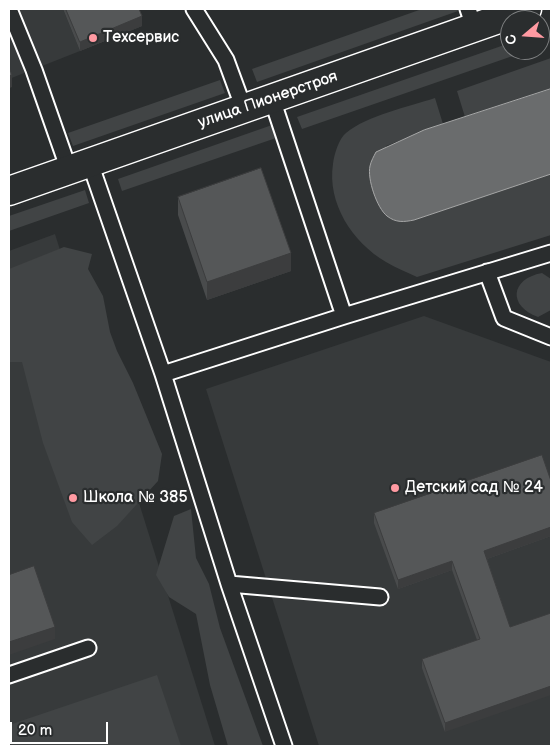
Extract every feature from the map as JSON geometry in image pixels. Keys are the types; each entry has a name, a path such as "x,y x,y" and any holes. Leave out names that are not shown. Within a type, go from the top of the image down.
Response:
{"street":[{"name":"улица Пионерстроя","path":"9,191 272,99 471,18 527,9"}],"lane":[{"path":"9,9 34,70 79,167 163,374 229,584 284,746"},
{"path":"194,9 226,60 244,109"},
{"path":"272,99 344,316"},
{"path":"163,374 551,253"},
{"path":"487,272 504,318 551,337"},
{"path":"229,584 380,597"},
{"path":"9,675 88,648"}],"shaded area":[{"path":"9,9 63,9 80,51 9,79"},
{"path":"422,9 457,9 458,11 257,82 252,69"},
{"path":"500,46 501,60 302,129 297,117"},
{"path":"550,58 551,89 465,117 457,91 550,60"},
{"path":"220,80 225,93 73,146 68,133"},
{"path":"551,89 551,174 414,220 397,221 383,212 376,200 369,172 376,152 424,130"},
{"path":"435,98 443,124 386,146 414,220 551,174 551,235 417,277 374,254 363,244 344,220 334,193 332,179 333,164 341,139 355,127 377,116"},
{"path":"272,125 276,138 122,191 118,179"},
{"path":"85,190 89,203 9,231 9,216"},
{"name":"Школа № 385","path":"55,234 215,746 9,746 9,251"},
{"path":"64,247 92,254 88,269 103,296 110,332 162,454 158,481 117,526 92,545 72,522 43,443 22,362 9,362 9,269"},
{"path":"542,273 551,279 551,310 538,317 521,306 517,293 524,281 531,276"},
{"name":"Детский сад № 24","path":"424,316 551,362 551,746 319,746 206,389"},
{"path":"191,509 196,558 209,584 220,628 263,746 228,746 210,685 196,614 169,597 156,575 174,516"},
{"path":"157,675 181,746 9,746 9,725"}],"building":[{"name":"Техсервис","path":"66,9 139,9 142,16 80,42"},
{"path":"261,168 291,253 207,282 178,197"},
{"path":"542,455 551,481 551,527 484,551 510,627 551,613 551,686 445,723 422,659 480,639 452,561 398,580 374,513"},
{"path":"34,566 55,627 9,642 9,575"}],"place":[{"name":"Техсервис","path":"93,38"},
{"name":"Детский сад № 24","path":"395,488"},
{"name":"Школа № 385","path":"73,498"}]}
